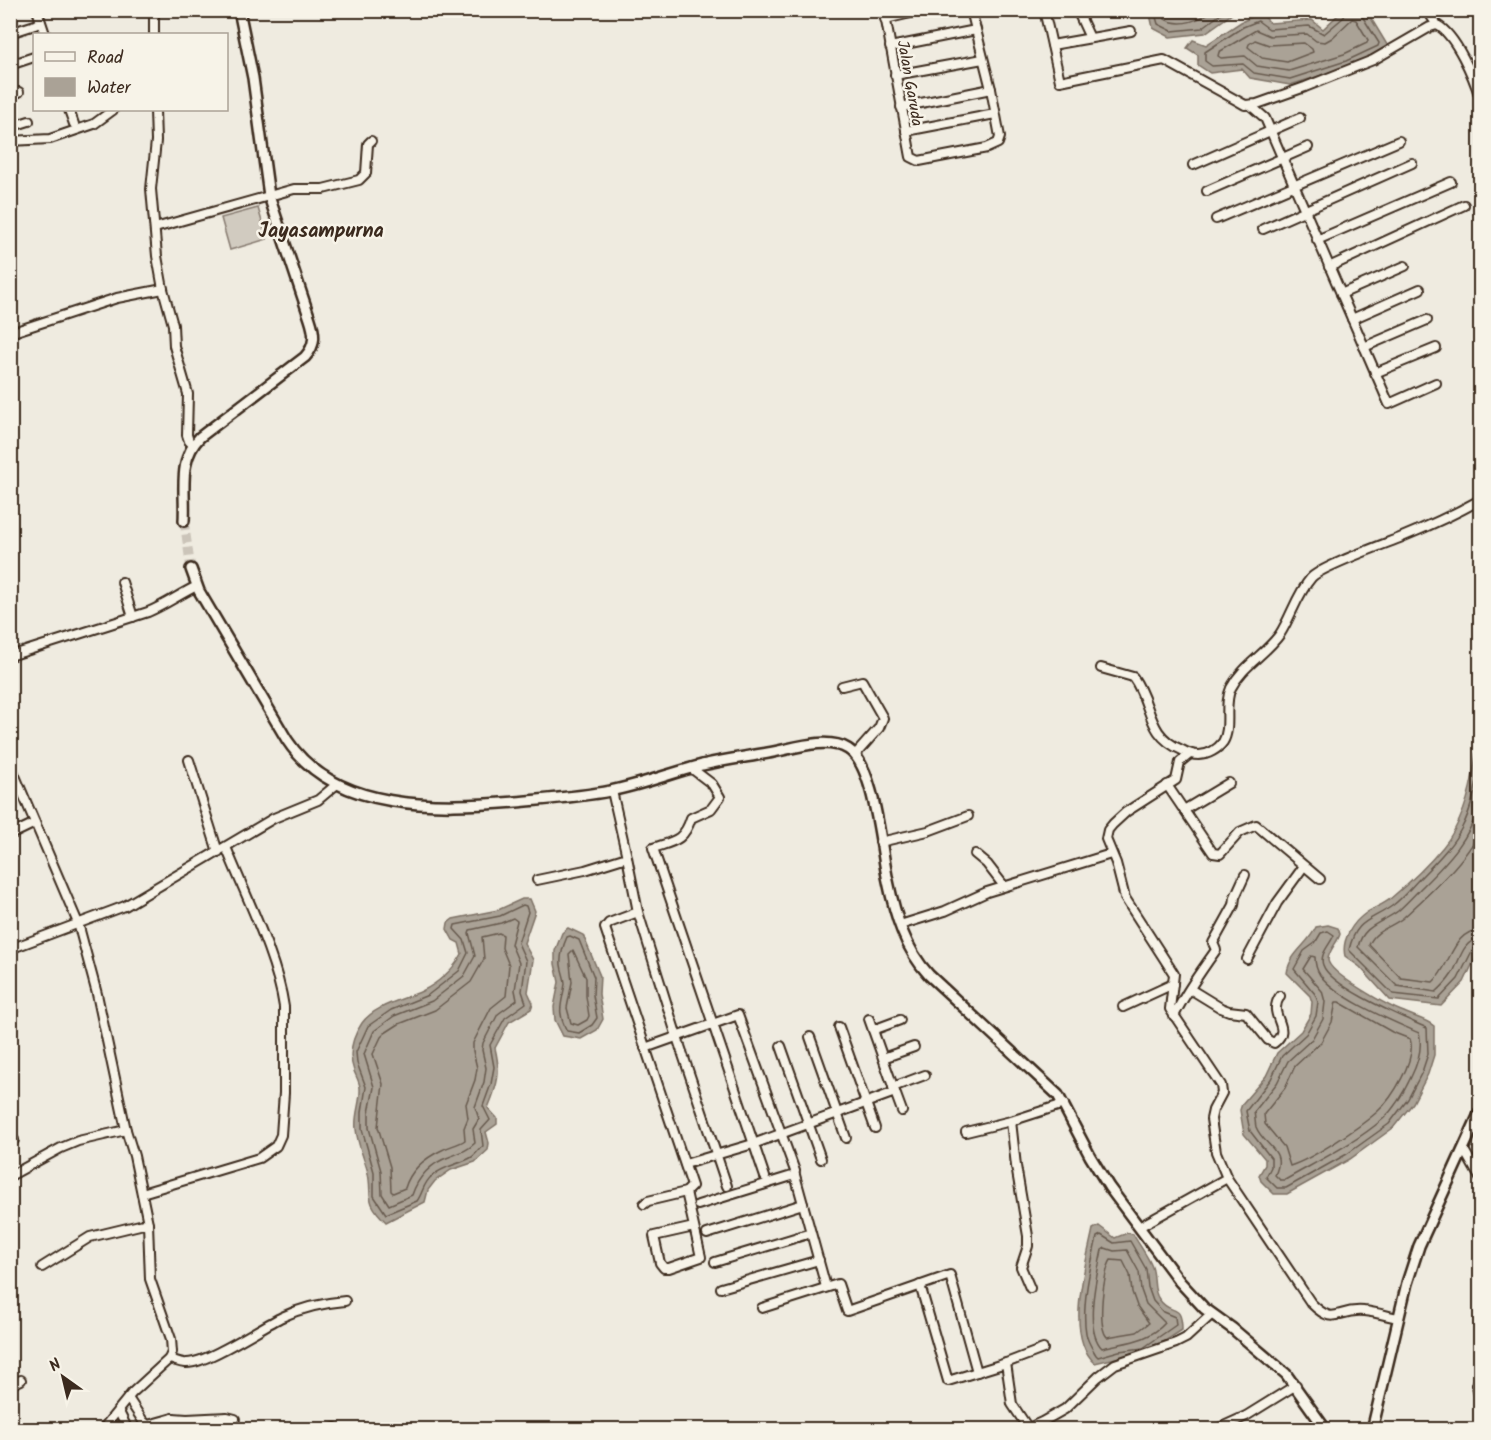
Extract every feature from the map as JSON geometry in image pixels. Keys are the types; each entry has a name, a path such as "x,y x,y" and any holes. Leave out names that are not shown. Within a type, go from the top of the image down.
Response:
{"street":[{"path":"37,10 45,33"},
{"path":"154,10 154,33"},
{"path":"184,521 184,471 193,445 200,437 300,362 314,345 314,329 269,196 253,78 239,10"},
{"path":"885,15 924,10"},
{"path":"906,131 995,114 971,10"},
{"path":"1044,10 1060,81 1164,60 1238,101 1254,104 1373,60 1437,25"},
{"path":"1077,10 1090,38"},
{"path":"1427,10 1468,64 1480,98"},
{"name":"Jalan Garuda","path":"885,15 911,157 919,161 995,145 1000,137 995,114"},
{"path":"10,33 41,23"},
{"path":"890,47 976,30"},
{"path":"1052,45 1131,30"},
{"path":"10,65 33,57"},
{"path":"895,75 983,58"},
{"path":"901,107 991,89"},
{"path":"10,95 19,92"},
{"path":"1254,104 1265,118 1389,404 1436,383"},
{"path":"69,111 74,124"},
{"path":"10,141 50,140 94,124 112,111"},
{"path":"155,111 156,141 151,189 157,256 173,325 174,346 188,394 187,435 193,445"},
{"path":"1192,165 1300,118"},
{"path":"10,127 29,121"},
{"path":"155,228 294,189 322,189 359,180 366,172 368,144 371,141"},
{"path":"1216,219 1399,141"},
{"path":"1207,191 1308,147"},
{"path":"1263,229 1412,163"},
{"path":"1317,240 1451,182"},
{"path":"1329,267 1464,206"},
{"path":"1341,294 1405,266"},
{"path":"10,333 117,298 163,289"},
{"path":"1352,319 1420,289"},
{"path":"1364,347 1427,320"},
{"path":"1375,373 1436,348"},
{"path":"1101,668 1133,677 1158,733 1166,742 1190,754 1207,753 1222,743 1226,734 1228,695 1231,688 1251,663 1278,637 1311,578 1450,516 1480,500"},
{"path":"190,569 197,586 292,748 318,773 337,784 381,798 429,805 562,798 612,791 731,759 826,743 841,745 855,755 869,784 887,879 900,926 914,956 929,975 1054,1091 1064,1104 1096,1167 1180,1282 1204,1308 1271,1360 1296,1385 1326,1430"},
{"path":"122,582 133,617"},
{"path":"10,656 133,617 165,605 197,586"},
{"path":"842,686 862,681 882,718 879,728 855,755"},
{"path":"1190,754 1180,762 1176,780 1126,812 1108,830 1106,839 1125,898 1174,974 1170,1010 1221,1085 1222,1093 1213,1110 1212,1127 1216,1152 1227,1178 1311,1303 1322,1314 1334,1316 1364,1311 1398,1318"},
{"path":"189,760 218,852"},
{"path":"10,764 78,923 98,994 148,1223 150,1279 171,1340 172,1352 169,1359 128,1398 102,1430"},
{"path":"691,768 712,784 720,797 711,809 691,818 687,829 679,839 653,848 765,1177"},
{"path":"1184,810 1229,783"},
{"path":"10,949 133,902 281,814 318,800 337,784"},
{"path":"1167,785 1216,854 1223,852 1240,832 1256,825 1320,879"},
{"path":"612,791 638,912 676,1037 727,1185"},
{"path":"880,842 928,831 968,816"},
{"path":"10,835 35,824"},
{"path":"142,1193 259,1158 276,1146 281,1135 284,1093 282,993 261,933 226,847"},
{"path":"975,854 987,864 1004,886"},
{"path":"900,926 945,911 1004,886 1111,854"},
{"path":"537,880 585,870 627,856"},
{"path":"1247,959 1277,903 1304,866"},
{"path":"1174,1016 1185,993 1216,950 1213,942 1234,905 1235,897 1245,875"},
{"path":"638,912 606,924 605,928 692,1186 686,1192 644,1204"},
{"path":"1123,1006 1173,984"},
{"path":"1190,988 1221,1008 1246,1012 1268,1040 1274,1043 1280,1038 1282,1030 1274,1010 1280,996"},
{"path":"645,1048 738,1014 795,1171"},
{"path":"869,1019 902,1111"},
{"path":"873,1030 900,1020"},
{"path":"839,1027 875,1128"},
{"path":"810,1037 846,1138"},
{"path":"781,1046 821,1159"},
{"path":"883,1058 914,1047"},
{"path":"686,1164 753,1144 837,1113 925,1075"},
{"path":"966,1132 1064,1104"},
{"path":"1372,1430 1398,1318 1419,1246 1480,1112"},
{"path":"1011,1121 1028,1246 1021,1267 1029,1288"},
{"path":"10,1176 78,1141 126,1130"},
{"path":"1464,1150 1480,1178"},
{"path":"698,1205 795,1176 826,1287"},
{"path":"1139,1227 1227,1178"},
{"path":"686,1192 701,1257 664,1268 660,1263 654,1236 694,1227"},
{"path":"707,1234 803,1204"},
{"path":"42,1267 90,1237 148,1223"},
{"path":"715,1262 811,1233"},
{"path":"720,1288 819,1260"},
{"path":"762,1308 838,1284 847,1311 950,1275 977,1372"},
{"path":"920,1285 948,1381 1043,1349"},
{"path":"169,1359 188,1364 296,1311 323,1303 345,1301"},
{"path":"1006,1363 1012,1404 1026,1429 1065,1409 1115,1364 1186,1338 1212,1314"},
{"path":"1480,1378 1478,1385 1480,1400"},
{"path":"10,1385 21,1380"},
{"path":"1215,1430 1246,1416 1296,1385"},
{"path":"128,1398 148,1425 173,1418 227,1417 235,1419"},
{"path":"118,1410 129,1430"},
{"path":"173,1418 177,1430"},
{"path":"326,1430 335,1428"}],"shaded area":[{"path":"258,208 267,239 230,250 221,218"}],"water":[{"path":"1366,10 1389,48 1348,67 1290,85 1250,78 1242,69 1210,73 1198,65 1198,55 1187,48 1193,40 1206,45 1241,22 1261,13 1270,23 1312,20 1323,29 1340,13 1339,11"},
{"path":"1146,11 1236,11 1205,33 1170,37 1153,28 1150,14"},
{"path":"1480,730 1480,948 1464,982 1441,1006 1390,1000 1360,967 1345,956 1346,938 1361,917 1404,887 1431,861 1450,837 1461,817 1468,795"},
{"path":"522,899 530,899 535,911 524,943 533,960 528,992 533,1003 531,1009 509,1022 495,1048 498,1078 488,1108 497,1118 497,1124 486,1132 488,1150 475,1162 451,1170 435,1181 428,1190 425,1202 386,1222 371,1202 369,1178 357,1134 356,1119 360,1088 351,1059 356,1035 362,1023 374,1012 428,988 454,965 462,954 459,943 453,940 447,929 448,923 453,919 498,910"},
{"path":"1328,925 1338,928 1340,934 1328,957 1331,966 1374,997 1434,1026 1434,1055 1428,1074 1413,1103 1393,1128 1350,1159 1287,1194 1274,1194 1261,1181 1259,1175 1265,1165 1265,1159 1244,1134 1240,1110 1242,1104 1266,1076 1277,1053 1301,1031 1311,1014 1310,996 1287,973 1295,954 1309,939 1316,927"},
{"path":"568,928 583,935 600,976 599,994 603,1019 597,1030 581,1039 563,1036 555,1020 554,1007 559,982 555,951 562,933"},
{"path":"1099,1226 1115,1238 1127,1233 1133,1234 1152,1267 1157,1295 1163,1304 1178,1312 1182,1321 1182,1330 1145,1354 1095,1363 1086,1351 1079,1318 1086,1261 1093,1229"}],"tunnel":[{"path":"184,521 191,569"}],"district":[{"name":"Jayasampurna","path":"321,230"}]}
